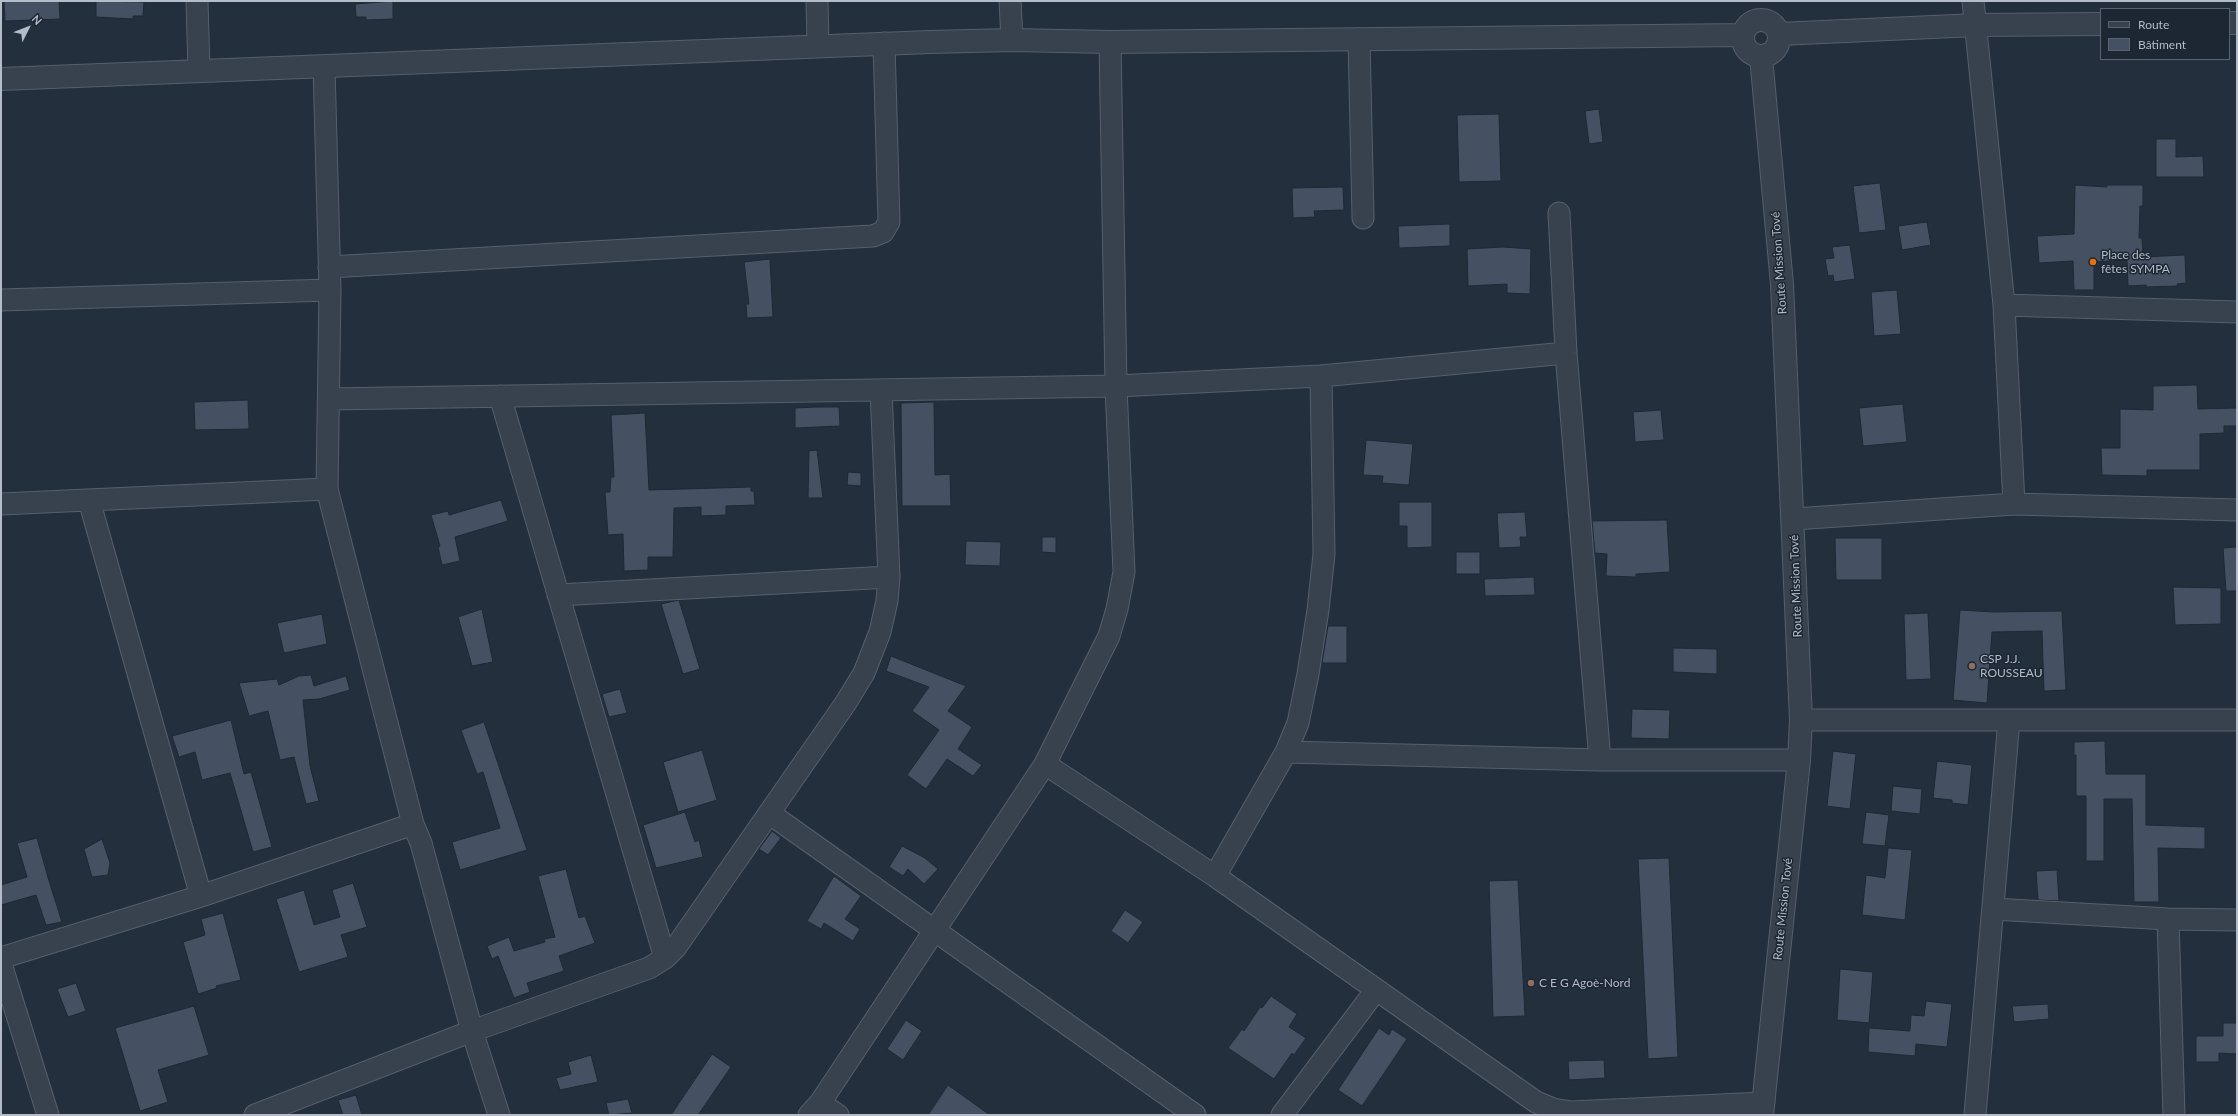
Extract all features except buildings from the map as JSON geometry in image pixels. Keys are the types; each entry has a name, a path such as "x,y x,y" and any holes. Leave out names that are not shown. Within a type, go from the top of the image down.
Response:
{"street":[{"path":"197,1 199,71"},
{"path":"817,1 818,46"},
{"path":"1010,1 1012,40"},
{"path":"1973,1 2004,305 2014,504"},
{"path":"1,79 884,43 1012,40 1110,42 1359,39 1751,18 1771,22 1779,34 1776,48 1771,54 1762,57 1751,54 1745,49 1751,18"},
{"path":"1779,34 1976,25 2100,24"},
{"path":"1359,39 1363,218"},
{"path":"838,1115 815,1109 1045,764 1109,636 1124,572 1116,386 1110,42"},
{"path":"329,267 873,236 883,232 889,222 884,43"},
{"name":"Route Mission Tové","path":"1762,57 1782,284 1794,519 1801,720 1799,760 1763,1109"},
{"path":"324,66 330,290 327,489 414,824 421,843 472,1031 499,1115"},
{"path":"1559,213 1566,353 1600,760"},
{"path":"1,300 330,290"},
{"path":"2004,305 2237,312"},
{"path":"329,399 1116,386 1321,376 1566,353"},
{"path":"1215,876 1286,752 1298,723 1308,674 1318,610 1324,554 1321,376"},
{"path":"255,1115 472,1031 649,968 665,958 676,947 845,704 864,673 880,632 887,601 889,577 881,390"},
{"path":"500,396 665,958"},
{"path":"1,504 327,489"},
{"path":"89,500 201,896"},
{"path":"1794,519 2014,504 2237,510"},
{"path":"558,595 889,577"},
{"path":"1801,720 2237,720"},
{"path":"1975,1115 2009,720"},
{"path":"1286,752 1600,760 1799,760"},
{"path":"1045,764 1215,876 1536,1102 1553,1109 1571,1112 1763,1109"},
{"path":"769,813 1195,1115"},
{"path":"1,958 201,896 414,824"},
{"path":"1992,909 2168,919 2237,920"},
{"path":"2168,919 2174,1115"},
{"path":"1,964 48,1115"},
{"path":"1282,1115 1376,990"}],"place":[{"name":"Place des fêtes SYMPA","path":"2093,262"},
{"name":"CSP J.J. ROUSSEAU","path":"1972,666"},
{"name":"C E G Agoè-Nord","path":"1531,983"}]}
